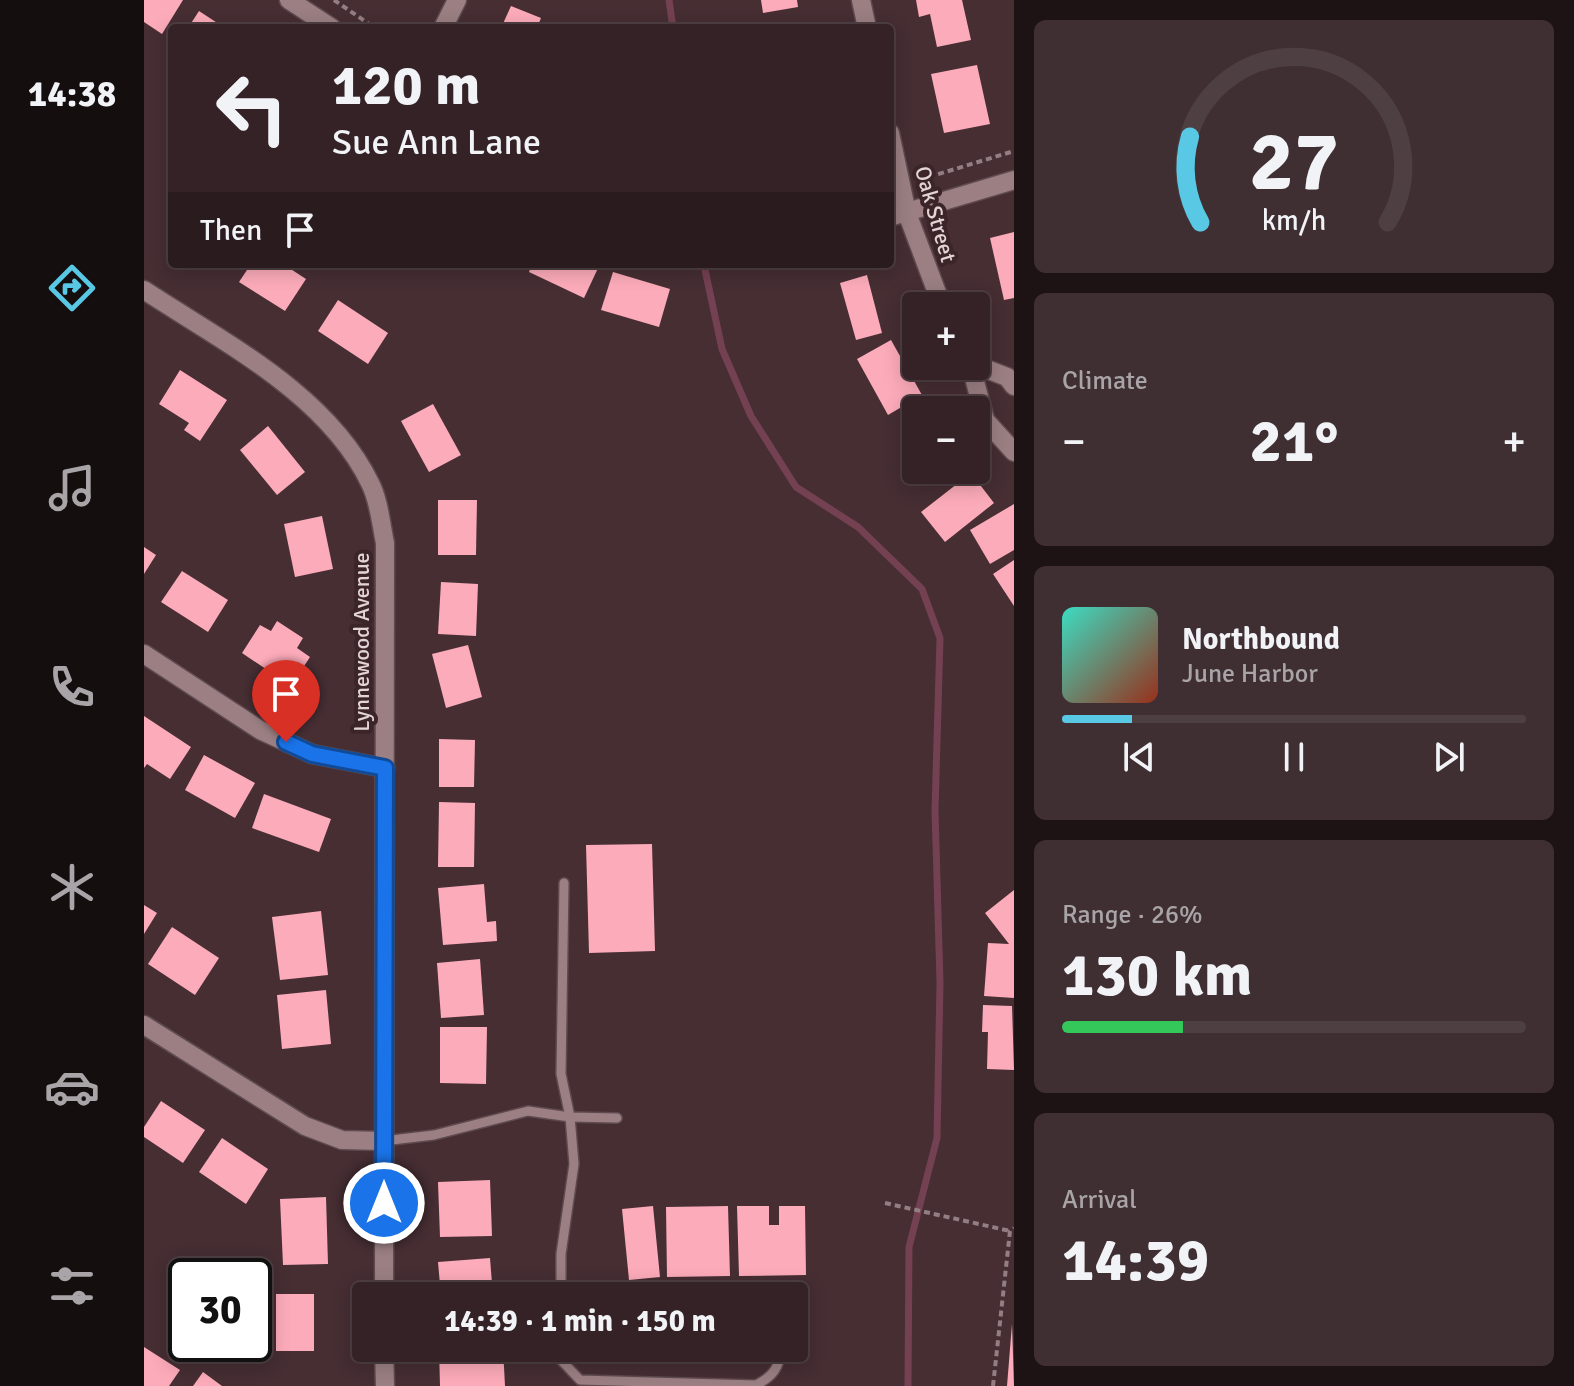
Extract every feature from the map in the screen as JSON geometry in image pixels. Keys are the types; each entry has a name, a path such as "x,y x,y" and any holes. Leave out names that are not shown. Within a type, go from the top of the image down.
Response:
{"street":[{"path":"289,0 326,24"},
{"path":"445,24 457,0"},
{"path":"861,0 866,24"},
{"name":"Oak Street","path":"894,152 901,185 899,215 935,292"},
{"path":"899,215 1014,180"},
{"name":"Lynnewood Avenue","path":"144,290 274,376 322,414 371,484 385,543 384,1282"},
{"path":"990,371 1007,377 1014,386"},
{"path":"977,380 985,420 1014,452"},
{"path":"144,654 260,730 312,754 385,768"},
{"path":"144,1025 305,1126 342,1140 383,1141"},
{"path":"384,1362 385,1386"}],"lane":[{"path":"561,1282 561,1254 574,1164 570,1117 561,1074 564,883"},
{"path":"383,1141 434,1135 528,1111 570,1117 617,1118"},
{"path":"563,1362 580,1380 756,1385 771,1377 780,1362"}],"path":[{"path":"334,0 369,24"},
{"path":"901,185 1014,151"},
{"path":"885,1203 1012,1230 993,1386"}],"building":[{"path":"144,0 183,0 162,34 144,22"},
{"path":"761,0 797,0 798,7 763,13"},
{"path":"916,0 962,0 971,40 937,47 930,14 919,17"},
{"path":"511,6 541,18 539,24 503,24"},
{"path":"199,11 219,24 191,24"},
{"path":"977,65 990,124 944,133 931,74"},
{"path":"1014,232 1014,298 1004,300 990,238"},
{"path":"248,268 289,268 306,279 285,311 239,282"},
{"path":"530,268 598,268 584,298 529,272"},
{"path":"613,272 670,289 659,327 601,310"},
{"path":"867,275 882,333 856,340 840,283"},
{"path":"338,300 388,333 368,364 318,331"},
{"path":"891,340 902,360 902,380 914,380 922,395 902,396 902,407 888,415 857,359"},
{"path":"180,370 227,400 200,441 184,430 189,423 159,404"},
{"path":"433,404 461,455 429,472 401,421"},
{"path":"268,426 305,472 277,495 240,450"},
{"path":"957,484 979,484 994,503 945,542 921,512"},
{"path":"438,500 477,500 476,555 438,555"},
{"path":"1014,504 1014,550 990,564 970,530"},
{"path":"322,516 333,569 295,577 284,524"},
{"path":"144,547 156,555 144,574"},
{"path":"1014,560 1014,606 993,574"},
{"path":"182,571 228,600 208,632 161,602"},
{"path":"441,582 478,584 476,636 438,634"},
{"path":"277,621 303,638 297,648 310,657 291,686 242,653 260,625 271,631"},
{"path":"468,645 482,697 446,708 432,654"},
{"path":"144,716 191,747 170,779 147,764 144,768"},
{"path":"439,739 475,740 474,787 439,787"},
{"path":"204,755 255,783 235,818 185,790"},
{"path":"264,794 331,819 319,852 252,828"},
{"path":"439,802 475,803 474,867 438,867"},
{"path":"652,844 655,951 589,953 586,845"},
{"path":"484,884 487,922 496,921 497,941 443,945 438,888"},
{"path":"1014,890 1014,998 984,996 988,943 1009,944 985,913"},
{"path":"144,905 157,913 144,934"},
{"path":"321,911 328,975 280,980 272,917"},
{"path":"172,927 219,958 195,995 148,964"},
{"path":"480,959 484,1015 441,1018 437,963"},
{"path":"326,990 331,1044 282,1049 277,995"},
{"path":"983,1005 1012,1006 1014,1070 987,1069 988,1032 982,1032"},
{"path":"440,1027 487,1027 486,1084 440,1083"},
{"path":"161,1101 205,1130 183,1163 144,1137 144,1127"},
{"path":"222,1138 268,1169 246,1204 199,1172"},
{"path":"490,1180 492,1236 440,1237 438,1182"},
{"path":"326,1197 328,1264 283,1265 280,1199"},
{"path":"653,1206 660,1277 629,1280 622,1209"},
{"path":"728,1206 730,1276 667,1277 666,1207"},
{"path":"737,1206 769,1206 769,1225 779,1225 779,1206 805,1206 806,1275 739,1276"},
{"path":"490,1258 492,1282 440,1282 438,1262"},
{"path":"276,1294 314,1294 314,1351 276,1351"},
{"path":"1012,1324 1014,1386 1007,1386"},
{"path":"144,1347 180,1370 169,1386 144,1386"},
{"path":"439,1362 504,1362 505,1386 440,1386"},
{"path":"203,1372 222,1386 193,1386"}],"waterway":[{"path":"669,0 672,24"},
{"path":"705,268 722,349 751,416 796,487 858,527 922,589 940,638 935,810 940,983 937,1138 909,1247 908,1386"}],"route":[{"path":"286,742 312,754 385,768 384,1203"}]}
